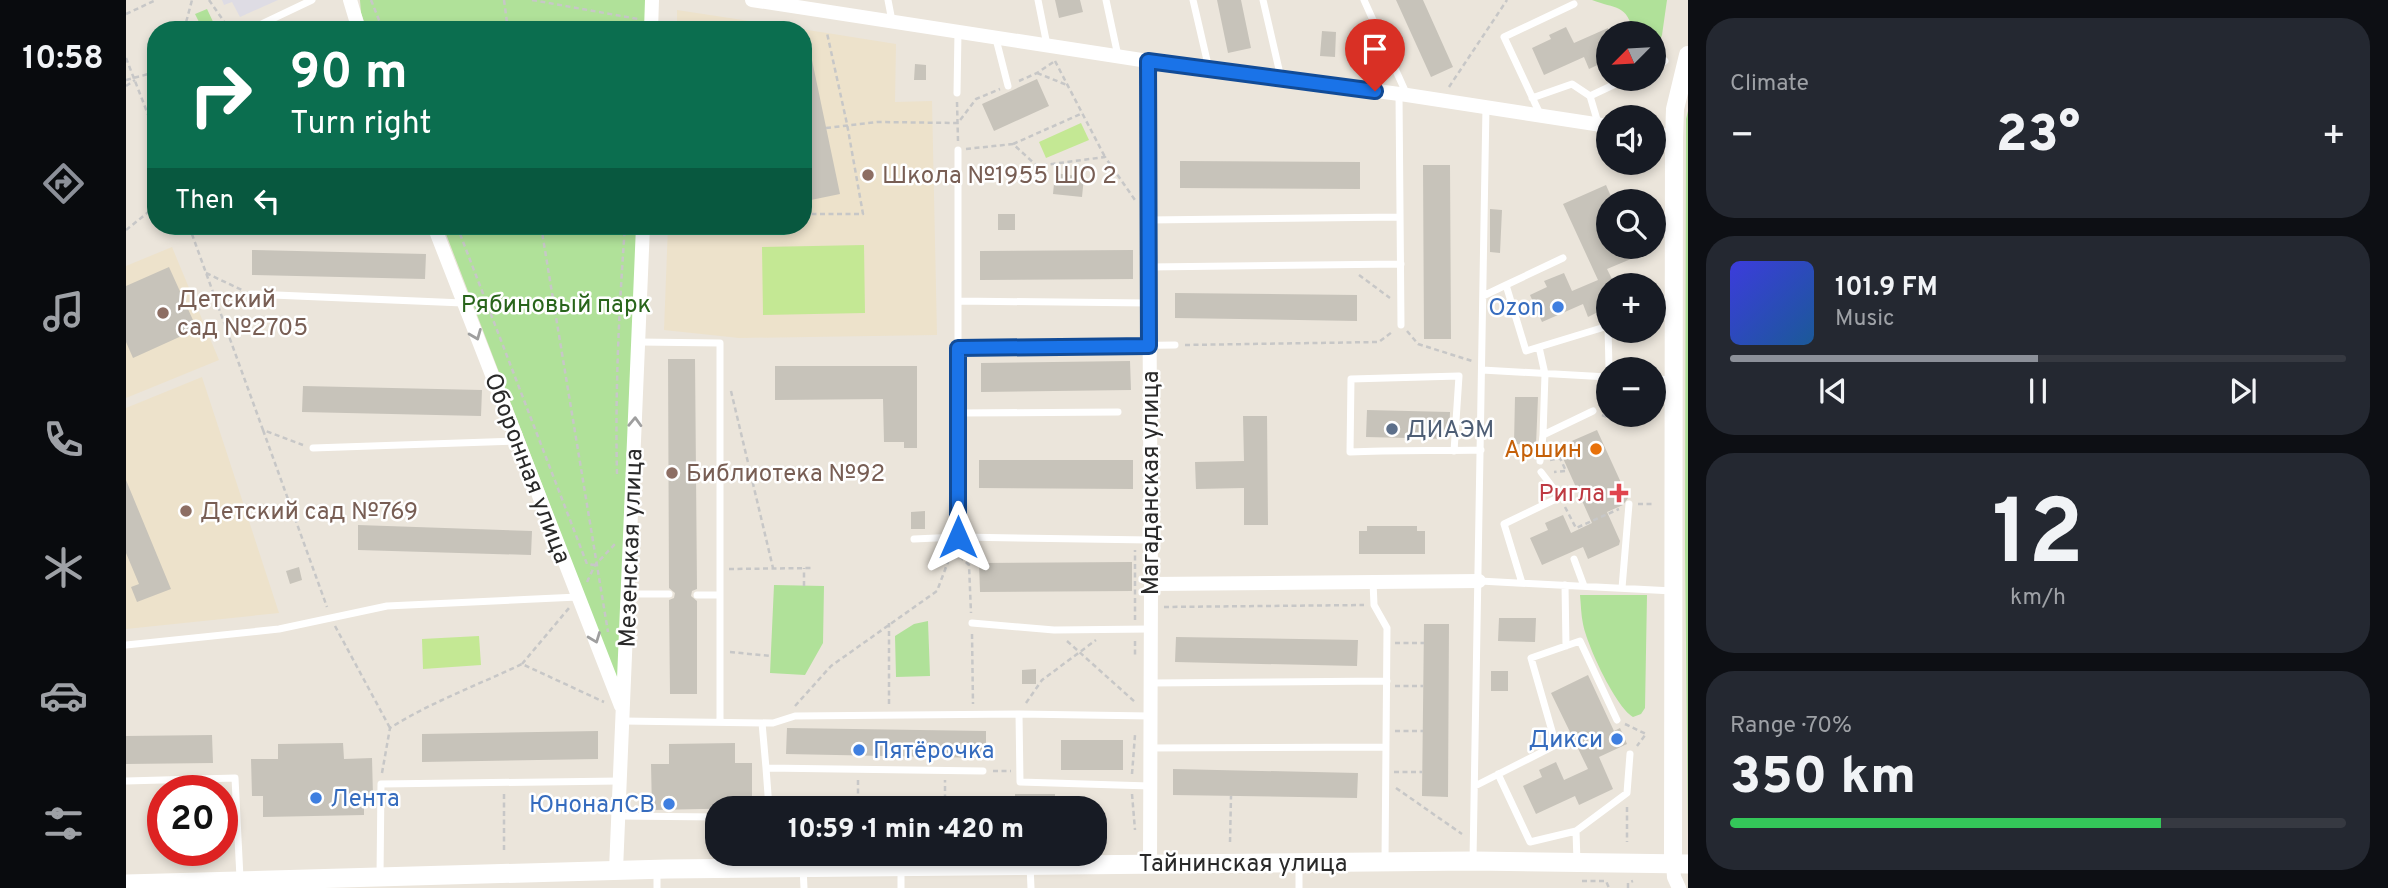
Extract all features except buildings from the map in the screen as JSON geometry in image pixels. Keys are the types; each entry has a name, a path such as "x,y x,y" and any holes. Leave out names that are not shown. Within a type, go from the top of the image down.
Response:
{"main road":[{"name":"Тайнинская улица","path":"1107,864 1385,862 1473,852 1574,872 1680,864"},
{"name":"Тайнинская улица","path":"126,884 388,880 617,870 657,879 742,866"},
{"name":"Тайнинская улица","path":"795,866 901,866"}],"street":[{"path":"350,0 356,21"},
{"path":"651,21 652,0"},
{"path":"752,0 1119,57 1486,106 1596,124"},
{"path":"1679,888 1674,877 1680,864 1673,591 1674,138 1675,109 1688,55"},
{"name":"Магаданская улица","path":"1148,61 1151,683 1143,716 1150,748 1150,863"},
{"path":"1666,136 1674,138"},
{"name":"Оборонная улица","path":"437,235 623,716"},
{"name":"Мезенская улица","path":"617,870 643,235"},
{"path":"1151,584 1479,581"}],"lane":[{"path":"268,21 312,0"},
{"path":"888,0 892,22"},
{"path":"1038,0 1047,46"},
{"path":"1106,0 1119,57"},
{"path":"1193,0 1209,69"},
{"path":"1263,0 1281,79"},
{"path":"1364,0 1403,95 1401,325"},
{"path":"1540,114 1504,37 1574,4"},
{"path":"957,93 958,32"},
{"path":"996,38 1008,86"},
{"path":"1532,98 1572,84 1590,96 1596,109"},
{"path":"1590,96 1601,91"},
{"path":"1473,852 1486,106"},
{"path":"958,150 958,537"},
{"path":"1149,220 1400,217"},
{"path":"1483,296 1563,258"},
{"path":"1149,267 1401,264"},
{"path":"1506,285 1526,351 1608,326 1609,357"},
{"path":"251,294 463,303"},
{"path":"958,301 1149,303"},
{"path":"638,342 720,343 720,722"},
{"path":"958,348 1175,345"},
{"path":"1539,347 1545,374 1540,461"},
{"path":"1482,367 1596,376"},
{"path":"1454,450 1459,376 1352,379 1350,452 1481,450"},
{"path":"1666,380 1674,380"},
{"path":"1543,435 1593,411"},
{"path":"958,413 1118,412"},
{"path":"313,448 518,441"},
{"path":"1521,583 1504,524 1560,497 1541,472"},
{"path":"1622,588 1629,504"},
{"path":"914,539 958,537 1151,540"},
{"path":"1574,559 1584,586"},
{"path":"1479,581 1673,591"},
{"path":"1373,582 1374,605 1387,628 1385,862"},
{"path":"1565,585 1566,646"},
{"path":"628,594 669,594"},
{"path":"697,595 720,595"},
{"path":"126,645 279,629 387,606 579,597"},
{"path":"972,623 1054,630 1151,629"},
{"path":"1475,786 1556,745 1531,658 1580,641 1617,720"},
{"path":"1151,683 1387,683"},
{"path":"623,716 762,723 773,723 796,716 889,714 1143,716"},
{"path":"1019,714 1020,782 1150,786"},
{"path":"762,723 768,796"},
{"path":"1150,748 1386,747"},
{"path":"1498,774 1530,842 1576,831 1627,793 1630,754"},
{"path":"766,768 982,771"},
{"path":"126,781 235,778 240,881"},
{"path":"388,880 381,784 620,781"},
{"path":"619,816 705,817"},
{"path":"1574,872 1576,831"},
{"path":"1299,862 1299,888"},
{"path":"901,866 901,888"},
{"path":"1031,866 1031,888"},
{"path":"803,868 804,888"}],"path":[{"path":"126,14 156,0"},
{"path":"186,21 192,0"},
{"path":"209,0 224,21"},
{"path":"371,0 379,21"},
{"path":"504,0 508,21"},
{"path":"532,0 638,21"},
{"path":"1440,100 1507,0"},
{"path":"812,214 863,214 827,33"},
{"path":"1047,46 1105,157 1149,220"},
{"path":"126,58 147,111"},
{"path":"958,123 976,99 1037,74 1055,61"},
{"path":"1037,74 1069,86"},
{"path":"126,80 147,75"},
{"path":"126,86 135,79"},
{"path":"957,93 958,150 1013,144 1083,113"},
{"path":"827,128 877,122 958,123"},
{"path":"1013,144 1037,166 1105,157"},
{"path":"126,230 147,213"},
{"path":"191,235 331,618 390,727 381,784"},
{"path":"460,235 587,564 595,565"},
{"path":"542,235 595,565"},
{"path":"617,484 619,313 624,235"},
{"path":"1346,265 1401,307"},
{"path":"206,273 251,294"},
{"path":"1175,345 1379,342 1401,325 1418,344 1482,367"},
{"path":"730,382 773,568"},
{"path":"262,430 313,448"},
{"path":"1540,461 1560,458 1566,471 1541,472"},
{"path":"1560,497 1576,528 1629,504 1653,504"},
{"path":"773,723 802,700 831,666 937,591 958,537"},
{"path":"1135,539 1136,666"},
{"path":"595,565 619,540"},
{"path":"804,568 804,586"},
{"path":"720,569 813,568"},
{"path":"390,727 417,711 522,664 579,597"},
{"path":"1151,607 1374,605"},
{"path":"889,623 889,714"},
{"path":"1019,714 1042,680 1111,629"},
{"path":"1054,630 1136,703 1136,691"},
{"path":"1387,643 1424,643"},
{"path":"720,652 771,656"},
{"path":"522,664 623,716"},
{"path":"1387,683 1423,686"},
{"path":"1135,832 1132,786 1143,716"},
{"path":"1617,720 1646,734 1630,754"},
{"path":"1387,731 1423,732"},
{"path":"858,769 858,796"},
{"path":"945,770 945,796"},
{"path":"982,771 1020,771"},
{"path":"1386,772 1422,772"},
{"path":"1386,781 1473,852"},
{"path":"503,782 504,850"},
{"path":"1627,793 1627,842"},
{"path":"1230,842 1231,796"},
{"path":"1574,872 1606,881 1609,888"},
{"path":"1628,888 1628,883 1639,878"}],"shaded area":[{"path":"222,0 278,0 240,17 232,2 224,5"},
{"name":"Школа №1955 ШО 2","path":"677,10 748,21 677,21"},
{"name":"Школа №1955 ШО 2","path":"812,31 896,44 895,102 932,101 937,335 739,338 664,330 668,235 812,235"},
{"name":"Детский сад №2705","path":"172,247 219,360 126,398 126,266"},
{"name":"Детский сад №769","path":"202,377 279,613 126,629 126,408"}],"green space":[{"path":"360,0 649,0 648,21 364,21"},
{"path":"1592,0 1667,0 1664,21 1630,21 1624,12"},
{"path":"207,9 213,21 198,21 195,14"},
{"path":"1688,111 1688,835 1685,548"},
{"path":"1081,123 1089,140 1046,158 1039,142"},
{"name":"Рябиновый парк","path":"446,235 640,235 620,688"},
{"path":"864,245 865,313 763,315 762,247"},
{"path":"774,585 824,586 823,643 805,675 770,673"},
{"path":"1580,595 1647,595 1645,708 1641,714 1633,717 1626,711 1603,674 1586,634"},
{"path":"928,621 930,676 896,677 895,636 914,624"},
{"path":"479,636 481,665 423,669 422,639"}],"place":[{"name":"Школа №1955 ШО 2","path":"868,175"},
{"name":"Ozon","path":"1558,307"},
{"name":"Детский сад №2705","path":"163,313"},
{"name":"ДИАЭМ","path":"1392,429"},
{"name":"Аршин","path":"1596,449"},
{"name":"Библиотека №92","path":"672,473"},
{"name":"Ригла","path":"1619,493"},
{"name":"Детский сад №769","path":"186,511"},
{"name":"Дикси","path":"1617,739"},
{"name":"Пятёрочка","path":"859,750"},
{"name":"Лента","path":"316,798"},
{"name":"ЮноналСВ","path":"669,804"}],"route":[{"path":"958,537 958,348 1149,346 1148,61 1375,91"}]}
